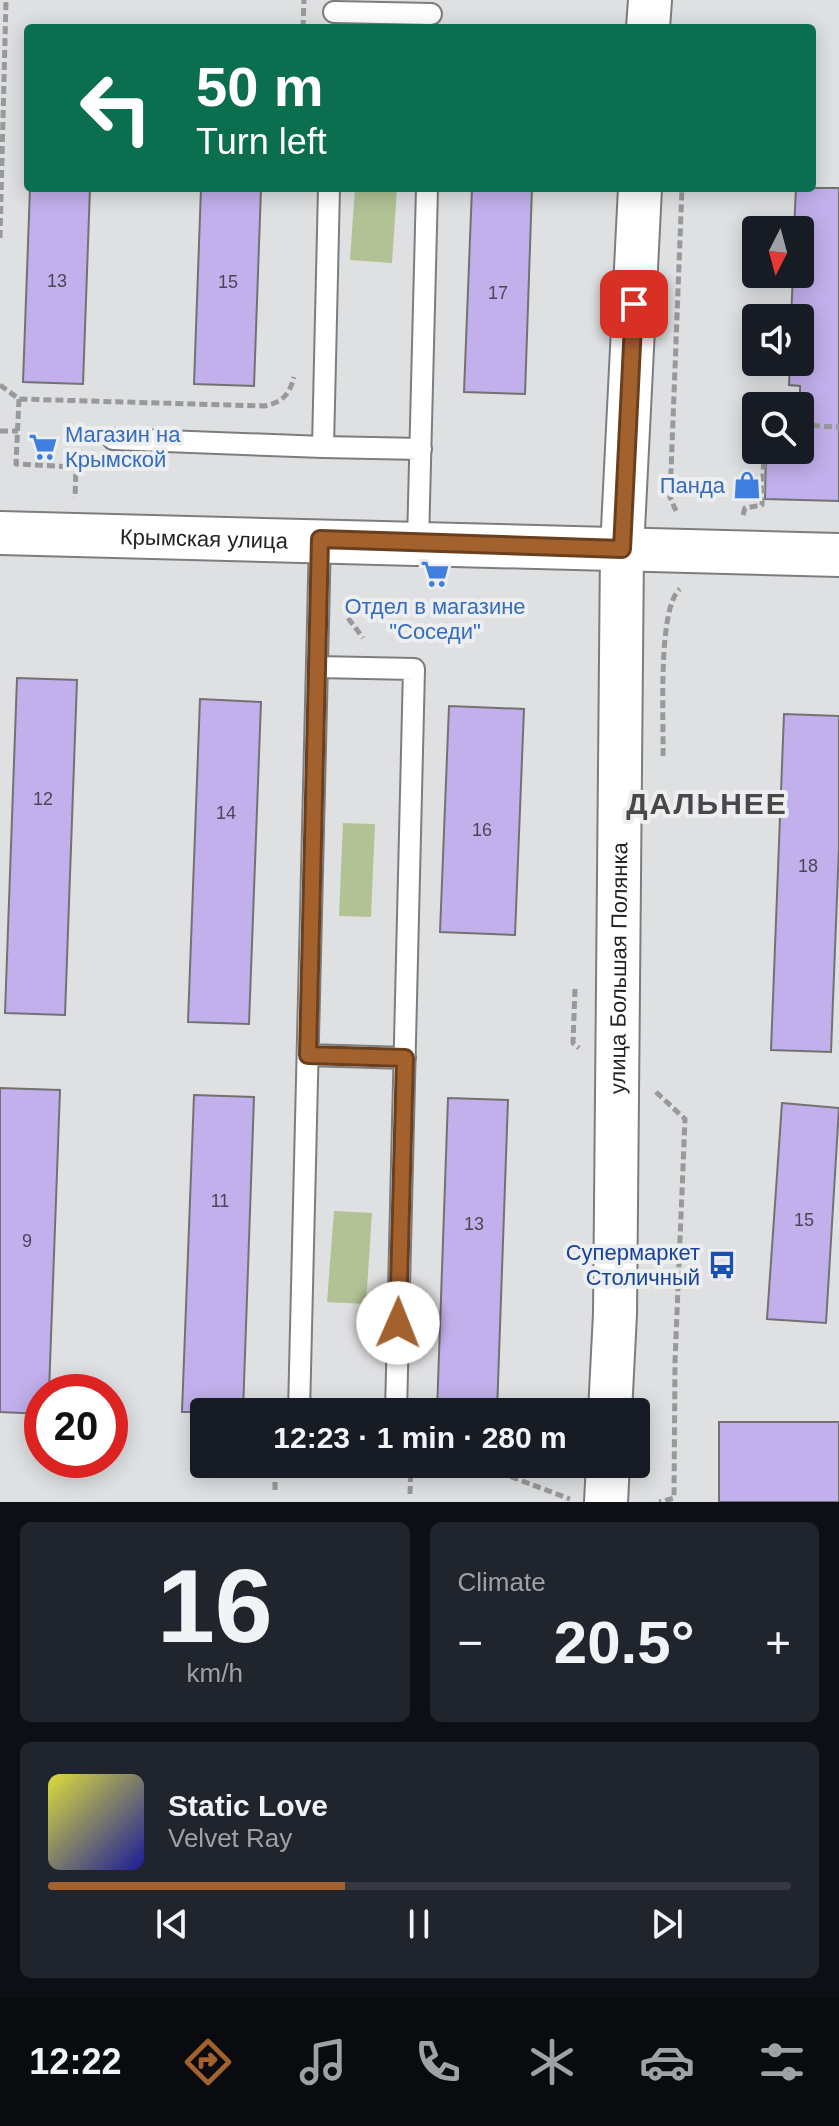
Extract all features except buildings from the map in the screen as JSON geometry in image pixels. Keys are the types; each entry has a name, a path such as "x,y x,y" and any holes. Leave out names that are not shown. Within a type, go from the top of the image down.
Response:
{"street":[{"path":"648,24 650,0"},
{"name":"улица Большая Полянка","path":"611,1398 615,1314 622,549 640,192"},
{"name":"Крымская улица","path":"0,533 839,555"},
{"path":"606,1502 607,1478"}],"lane":[{"path":"334,13 431,14"},
{"path":"323,447 329,192"},
{"path":"418,542 427,192"},
{"path":"113,439 421,449"},
{"path":"299,1398 320,539"},
{"path":"317,667 414,669 396,1398"},
{"path":"308,1055 405,1058"}],"path":[{"path":"0,238 6,0"},
{"path":"682,192 670,497 683,521"},
{"path":"0,385 19,399 264,406 279,403 290,393 295,364"},
{"path":"19,399 16,464 76,467 75,509"},
{"path":"814,426 839,427"},
{"path":"0,431 18,431"},
{"path":"742,520 745,508 762,505 763,464"},
{"path":"662,773 666,631 676,592 686,586"},
{"path":"346,615 358,636 370,642"},
{"path":"576,982 573,1043 589,1057"},
{"path":"653,1089 685,1119 675,1361 674,1498 659,1502"},
{"path":"275,1478 275,1490"},
{"path":"410,1494 411,1478"},
{"path":"514,1478 574,1501"}],"green space":[{"path":"355,192 397,192 392,263 350,260"},
{"path":"343,823 375,824 371,917 339,916"},
{"path":"334,1211 372,1213 366,1304 327,1302"}],"place":[{"name":"Магазин на Крымской","path":"43,447"},
{"name":"Панда","path":"747,485"},
{"name":"Отдел в магазине \"Соседи\"","path":"435,574"},
{"name":"Супермаркет Столичный","path":"722,1265"}],"district":[{"name":"ДАЛЬНЕЕ","path":"707,803"}],"route":[{"path":"398,1323 405,1058 308,1055 320,539 622,549 634,304"}]}
